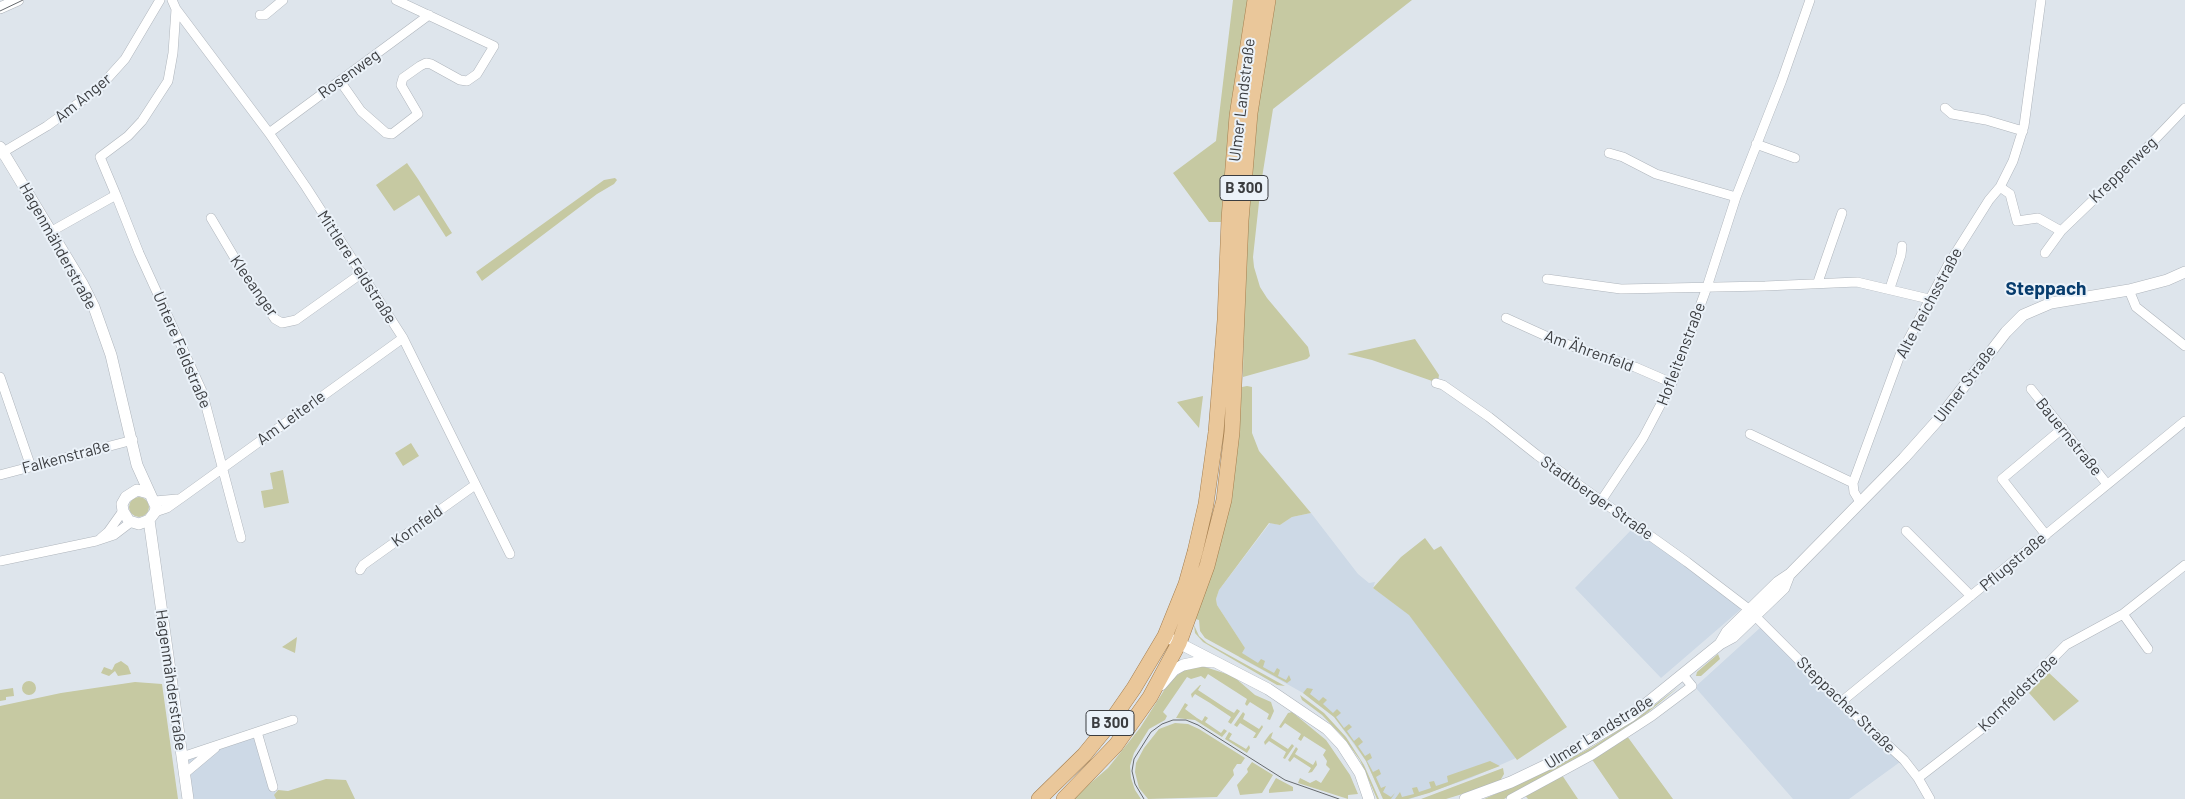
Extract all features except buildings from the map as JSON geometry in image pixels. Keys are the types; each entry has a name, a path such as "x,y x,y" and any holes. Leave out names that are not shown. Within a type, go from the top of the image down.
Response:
{"main road":[{"name":"Ulmer Landstraße","path":"1227,385 1225,320 1229,219 1237,116 1255,0"},
{"name":"B 300","path":"1039,799 1074,765 1107,727 1134,688 1165,636 1186,584 1206,504 1227,385 1250,113 1268,0"},
{"name":"B 300","path":"1064,799 1116,745 1150,697 1179,643 1207,566 1224,500 1232,432 1227,385"}],"street":[{"path":"0,8 18,0"},
{"name":"Am Anger","path":"1,151 47,126 98,88 125,59 160,0"},
{"path":"260,15 265,16 283,0"},
{"path":"340,81 362,111 386,134 392,134 418,114 403,91 401,85 403,78 426,63 460,80 466,81 477,74 494,46 396,0"},
{"name":"Hofleitenstraße","path":"1601,501 1644,438 1672,383 1707,287 1736,197 1786,72 1810,0"},
{"name":"Alte Reichsstraße","path":"1852,483 1903,348 1928,299 1989,200 2000,187 2013,161 2023,131 2041,0"},
{"name":"Mittlere Feldstraße","path":"174,4 269,133 403,338 510,554"},
{"name":"Untere Feldstraße","path":"174,4 175,34 168,81 142,121 128,136 100,157 139,253 202,390 241,538"},
{"name":"Rosenweg","path":"269,133 429,15"},
{"path":"1944,108 1952,114 1986,120 2023,131"},
{"name":"Kreppenweg","path":"2045,252 2061,231 2139,156 2185,108"},
{"path":"1756,144 1795,158"},
{"name":"Hagenmähderstraße","path":"1,151 52,231 94,307 111,355 133,440 146,512 188,799"},
{"path":"1609,153 1623,157 1656,174 1736,197"},
{"path":"2000,187 2010,194 2017,221 2038,218 2061,231"},
{"path":"52,231 116,195"},
{"path":"1818,282 1842,213"},
{"name":"Kleeanger","path":"211,218 229,251 275,320 282,323 296,320 362,273"},
{"path":"1890,288 1901,255 1902,246"},
{"name":"Ulmer Straße","path":"1720,644 1727,632 1753,613 1778,582 1790,574 1929,430 1998,340 2023,315 2051,304 2129,290 2185,272"},
{"path":"1547,279 1621,289 1857,282 1890,288 1928,299"},
{"path":"2129,290 2136,307 2185,346"},
{"name":"Am Ährenfeld","path":"1506,318 1557,341 1635,367 1672,383"},
{"name":"Am Leiterle","path":"0,561 96,541 114,535 146,512 168,508 403,338"},
{"path":"0,377 31,466"},
{"name":"Stadtberger Straße","path":"1436,383 1443,385 1473,406 1536,455 1687,562 1753,613"},
{"name":"Bauernstraße","path":"2030,389 2107,484"},
{"name":"Pflugstraße","path":"1840,702 2185,421"},
{"path":"2046,534 2002,479 2063,428"},
{"path":"1750,434 1852,483 1854,492 1860,502"},
{"name":"Falkenstraße","path":"0,475 133,440"},
{"name":"Hagenmähderstraße","path":"137,465 132,492 122,504 123,511 146,512"},
{"name":"Kornfeld","path":"360,570 362,565 475,485"},
{"path":"132,492 143,491 146,512"},
{"path":"96,541 108,532 123,511"},
{"path":"1906,530 1971,596"},
{"name":"Kornfeldstraße","path":"1918,778 1988,724 2066,645 2123,614 2185,565"},
{"name":"Steppacher Straße","path":"1753,613 1840,702 1904,760 1918,778 1930,799"},
{"path":"2123,614 2148,649"},
{"path":"1165,636 1268,688 1327,729 1342,745 1360,773 1369,799"},
{"name":"Ulmer Landstraße","path":"1464,799 1511,782 1556,761 1631,716 1720,644"},
{"path":"1150,697 1174,670 1202,661 1216,662"},
{"path":"1511,799 1592,755 1652,716 1692,686 1684,675"},
{"path":"184,774 217,746 293,720"},
{"path":"257,732 273,787"},
{"path":"182,757 208,752"}],"shaded area":[{"path":"1311,513 1358,574 1369,583 1375,582 1373,588 1409,614 1516,758 1471,778 1410,799 1383,799 1366,761 1334,717 1303,693 1239,657 1245,648 1217,605 1216,599 1219,590 1270,523 1280,525 1292,517"},
{"path":"1634,527 1740,605 1740,610 1661,678 1575,588"},
{"path":"1761,627 1900,762 1849,799 1793,799 1695,687"},
{"path":"257,732 277,796 347,799 188,799 182,757"}],"green space":[{"path":"1233,0 1249,0 1230,117 1222,222 1209,222 1173,173 1216,141"},
{"path":"1273,0 1412,0 1273,109 1261,184 1253,257 1254,267 1260,287 1308,347 1310,356 1307,359 1243,377 1244,282 1249,173"},
{"path":"407,163 452,233 446,237 419,195 394,211 376,185"},
{"path":"615,178 617,180 614,184 597,194 482,281 476,272 604,180"},
{"path":"1415,339 1439,375 1438,381 1435,382 1372,360 1347,354"},
{"path":"1242,387 1252,387 1252,433 1259,451 1311,513 1292,517 1280,525 1269,523 1219,590 1216,599 1217,605 1245,648 1242,653 1258,663 1261,659 1265,661 1263,667 1274,673 1277,668 1280,670 1278,676 1286,680 1289,675 1291,680 1287,683 1205,638 1200,631 1199,620 1195,619 1213,566 1234,474"},
{"path":"1203,396 1199,428 1177,402"},
{"path":"411,443 419,456 403,466 395,453"},
{"path":"283,470 289,503 264,508 261,491 273,489 270,473"},
{"path":"135,497 143,497 149,503 149,511 143,517 135,517 129,511 129,503"},
{"path":"1425,538 1434,550 1441,546 1567,727 1517,760 1409,615 1373,588 1401,557"},
{"path":"1194,625 1199,636 1207,643 1285,686 1277,685 1203,642 1195,633"},
{"path":"297,637 295,653 282,647"},
{"path":"1718,654 1720,659 1701,676 1696,676 1697,672"},
{"path":"121,661 128,666 131,674 118,676 115,671 109,676 101,673 104,667 112,670 115,664"},
{"path":"1202,666 1233,676 1255,695 1271,702 1274,711 1270,720 1267,719 1269,714 1250,702 1247,706 1245,704 1247,699 1208,674 1205,679 1201,676 1191,679 1187,677 1163,712 1167,716 1165,720 1149,729 1134,753 1130,766 1131,778 1135,790 1141,799 1072,799 1108,768 1140,728 1170,681 1184,670"},
{"path":"2048,672 2079,701 2054,721 2029,693"},
{"path":"29,681 34,683 36,688 34,693 29,695 24,693 22,688 24,683"},
{"path":"135,682 162,684 178,799 0,799 0,706 61,693"},
{"path":"1200,685 1198,690 1227,709 1234,713 1237,709 1240,711 1231,724 1228,722 1231,717 1210,703 1195,694 1192,698 1191,694"},
{"path":"1680,686 1636,722 1588,753 1504,799 1484,799 1547,771 1592,747 1636,719"},
{"path":"13,688 14,696 6,697 6,700 0,701 0,690"},
{"path":"1307,688 1313,689 1310,694 1319,701 1323,697 1327,700 1323,704 1333,713 1337,709 1341,713 1336,717 1344,728 1349,724 1352,727 1347,731 1354,741 1359,737 1363,742 1358,746 1365,756 1370,753 1372,758 1367,761 1373,772 1379,769 1381,774 1376,777 1381,788 1386,786 1383,792 1391,797 1395,793 1391,799 1383,799 1366,761 1354,743 1334,717 1303,693"},
{"path":"1300,695 1324,713 1346,737 1364,765 1379,799 1377,799 1360,760 1343,737 1322,715 1302,700"},
{"path":"1185,703 1188,705 1185,709 1197,718 1202,721 1205,716 1208,718 1205,722 1221,733 1224,729 1227,731 1222,737 1195,720 1176,718"},
{"path":"1243,712 1245,714 1243,719 1259,729 1262,725 1263,727 1256,738 1253,738 1256,733 1240,723 1237,727 1234,725"},
{"path":"1292,712 1326,740 1350,775 1358,794 1348,795 1348,799 1298,783 1300,778 1310,783 1316,780 1321,783 1330,769 1326,765 1327,761 1323,755 1326,750 1304,736 1301,741 1298,739 1301,734 1285,723 1281,728 1279,727 1288,713"},
{"path":"1175,723 1188,724 1199,729 1245,758 1241,764 1237,764 1233,770 1234,775 1217,797 1148,799 1139,788 1135,772 1136,763 1144,748 1159,729"},
{"path":"1229,732 1232,734 1229,739 1246,749 1249,745 1250,748 1247,753 1225,739"},
{"path":"1273,732 1271,738 1288,749 1292,744 1294,746 1285,759 1283,758 1286,752 1269,741 1265,745 1264,742"},
{"path":"1627,736 1673,799 1619,799 1591,758"},
{"path":"1296,747 1298,749 1295,754 1313,765 1316,760 1317,765 1312,772 1308,773 1311,768 1294,757 1290,762 1288,760"},
{"path":"1490,761 1500,766 1429,793 1408,799 1395,799 1400,792 1402,797 1414,794 1412,788 1417,787 1419,792 1431,788 1429,782 1434,781 1436,786 1448,782 1447,776"},
{"path":"1252,762 1273,775 1262,793 1240,795 1237,785 1248,772 1247,769"},
{"path":"1503,768 1504,774 1500,781 1482,788 1446,799 1421,799"},
{"path":"1562,775 1578,799 1528,799 1524,794"},
{"path":"1276,778 1293,787 1293,791 1269,793"},
{"path":"326,779 346,780 355,799 276,799 274,795 278,790 288,791"}],"tram line":[{"path":"0,11 23,0"},
{"path":"1144,799 1135,784 1132,771 1134,759 1151,732 1162,724 1173,720 1186,720 1198,725 1285,780 1339,799"}],"district":[{"name":"Steppach","path":"2046,289"}]}
